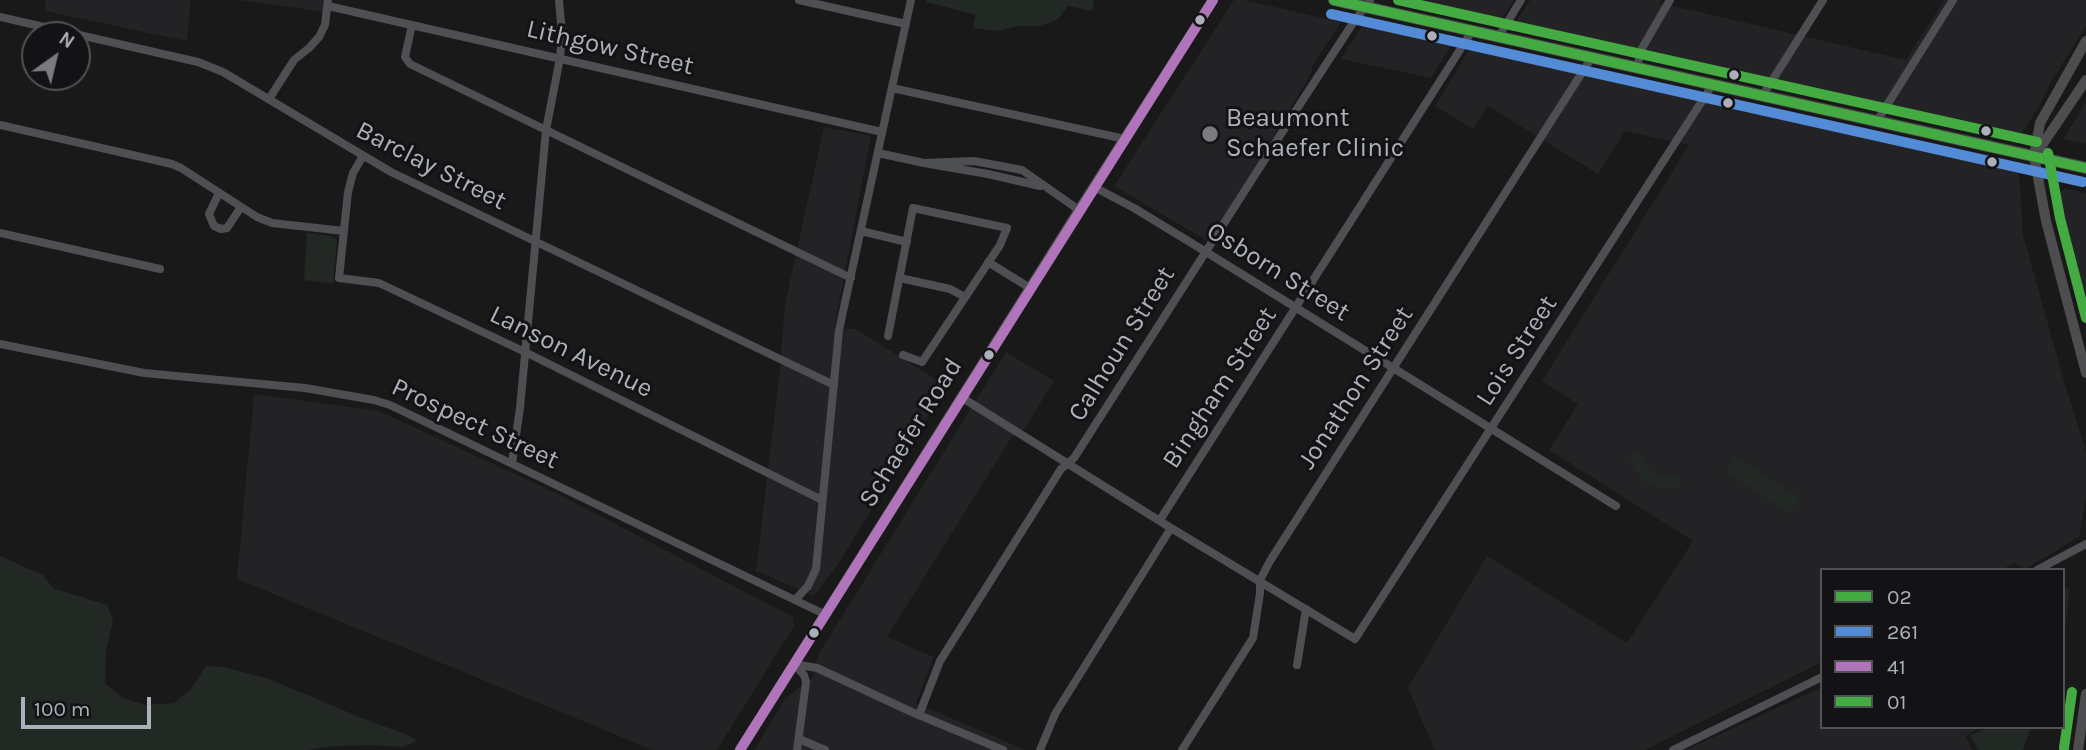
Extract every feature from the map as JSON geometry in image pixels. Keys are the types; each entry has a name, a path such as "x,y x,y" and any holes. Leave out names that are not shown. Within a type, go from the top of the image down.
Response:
{"main road":[{"name":"Schaefer Road","path":"740,750 1213,0"},
{"path":"1334,0 1368,3 1637,68 2086,168"},
{"path":"2086,41 2040,123 2034,156 2046,221 2086,373"},
{"path":"2034,156 2086,80"},
{"path":"2078,750 2086,694"}],"street":[{"path":"512,463 520,408 546,130 560,58 562,34 559,0"},
{"path":"799,0 906,24"},
{"path":"795,600 808,586 816,569 839,330 911,0"},
{"path":"1499,36 1521,0"},
{"path":"1637,68 1641,50 1670,0"},
{"path":"1763,95 1823,0"},
{"path":"1877,121 1953,0"},
{"path":"269,99 293,60 319,37 325,24 328,3"},
{"name":"Lithgow Street","path":"328,3 412,25 882,132"},
{"name":"Calhoun Street","path":"919,715 940,661 1061,469 1074,458 1368,3"},
{"name":"Barclay Street","path":"0,17 198,62 223,72 363,156 535,242 834,385"},
{"path":"412,25 405,54 407,62 851,278"},
{"name":"Bingham Street","path":"1160,520 1472,30"},
{"name":"Jonathon Street","path":"1182,750 1253,638 1261,593 1260,580 1277,550 1592,57"},
{"name":"Lois Street","path":"1306,609 1355,639 1713,84"},
{"path":"892,88 1125,139"},
{"path":"0,125 172,164 272,223 344,230"},
{"path":"878,153 1043,187 1079,210"},
{"name":"Lanson Avenue","path":"363,156 351,180 339,278 379,283 525,352 822,500"},
{"name":"Osborn Street","path":"1094,187 1134,208 1616,506"},
{"path":"219,193 209,214 214,226 227,228 241,206"},
{"path":"888,336 913,208 1007,228 1000,245 922,362 903,355"},
{"path":"861,231 907,242"},
{"path":"0,233 160,269"},
{"path":"988,262 1030,288"},
{"path":"901,278 950,289 965,297"},
{"name":"Prospect Street","path":"0,344 144,373 305,388 374,400 405,411 824,614"},
{"path":"961,397 1306,609 1297,665"},
{"path":"1041,750 1055,714 1171,528"},
{"path":"2041,568 2086,544"},
{"path":"794,664 817,668 1003,750"},
{"path":"794,664 806,682 797,750"},
{"path":"1674,750 1820,678"},
{"path":"799,739 825,750"}],"shaded area":[{"path":"46,0 191,0 187,41 45,11"},
{"path":"239,0 326,0 325,12"},
{"path":"1094,0 1092,11 1068,6 1058,19 1049,23 997,31 973,28 976,15 926,2"},
{"name":"Beaumont Schaefer Clinic","path":"1234,0 1341,22 1311,68 1313,70 1211,243 1114,186"},
{"path":"1391,0 1514,0 1496,23"},
{"path":"1530,0 1661,0 1660,3 1906,60 1944,0 2086,0 2086,26 2020,136 2008,137 1757,82 1518,24 1516,21"},
{"path":"1362,26 1451,46 1431,78 1341,59"},
{"path":"1473,43 1853,127 1916,147 2019,171 2023,235 2086,451 2086,497 2079,537 2027,568 2014,563 2005,568 1820,568 1820,663 1645,750 1435,750 1408,688 1487,556 1627,643 1693,541 1549,450 1578,404 1542,381 1689,145 1625,131 1598,174 1488,106 1473,129 1435,106"},
{"path":"2086,102 2086,144 2063,139"},
{"path":"824,127 871,136 834,329 856,329 946,386 839,563 814,596 756,571 785,304"},
{"path":"2065,188 2086,193 2086,309 2055,195"},
{"path":"307,233 331,236 337,240 333,284 304,280"},
{"path":"1006,352 1054,381 1025,428 1011,438 887,637 934,657 916,703 1026,750 754,750 785,699 813,677 818,655"},
{"path":"254,394 379,411 560,495 793,617 794,626 717,750 653,750 237,579"},
{"path":"1635,451 1644,457 1653,474 1663,477 1672,474 1682,481 1678,489 1660,488 1647,483 1633,467 1630,458"},
{"path":"1736,457 1800,498 1790,514 1726,472"},
{"path":"0,556 43,575 53,588 107,605 113,620 106,651 105,683 123,698 145,705 174,703 191,689 206,666 224,667 269,679 417,741 403,747 335,746 308,750 0,750"},
{"path":"2065,588 2070,589 2065,628"},
{"path":"1820,688 1820,729 1978,729 1966,736 1972,750 1686,750"},
{"path":"1984,729 2030,729 2023,750 1979,750 1970,736"}],"transit line":[{"name":"41","path":"740,750 1213,0"},
{"name":"02","path":"1334,0 2086,168"},
{"name":"01","path":"1398,0 2037,142"},
{"name":"261","path":"1331,14 2083,182"},
{"name":"01","path":"2048,153 2060,218 2086,318"},
{"name":"01","path":"2064,748 2072,692"}],"place":[{"name":"Beaumont Schaefer Clinic","path":"1210,134"}]}
